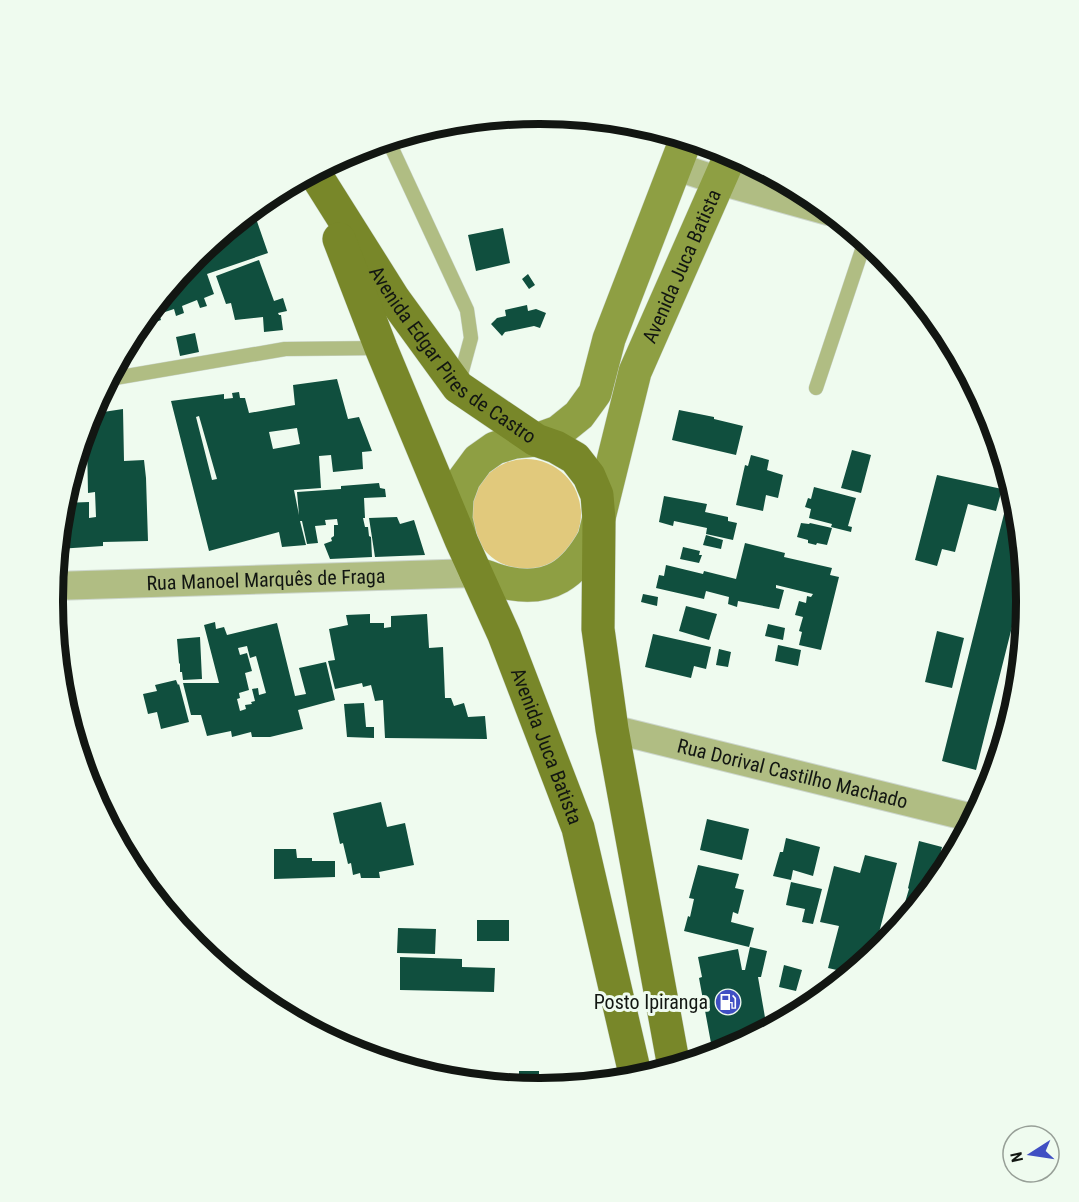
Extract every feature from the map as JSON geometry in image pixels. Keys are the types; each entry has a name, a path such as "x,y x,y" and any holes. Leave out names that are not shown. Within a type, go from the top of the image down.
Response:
{"main road":[{"name":"Avenida Juca Batista","path":"536,440 566,427 579,415 595,393 609,339 680,153"},
{"name":"Avenida Juca Batista","path":"476,573 507,583 528,585 550,582 569,572 584,556 594,538 599,520 635,372 725,167"},
{"name":"Avenida Edgar Pires de Castro","path":"316,180 381,348 461,540"},
{"name":"Avenida Edgar Pires de Castro","path":"318,180 394,299 458,387 536,440 556,447 575,458 589,476 597,495 599,520"},
{"path":"476,573 461,540 456,519 456,498 464,479 478,460 495,448 515,442 536,440"},
{"name":"Avenida Juca Batista","path":"599,520 598,629 612,729 672,1058"},
{"name":"Avenida Juca Batista","path":"476,573 504,634 578,828 634,1068"}],"street":[{"path":"680,153 725,167 785,193"},
{"name":"Rua Manoel Marquês de Fraga","path":"63,586 476,573"},
{"name":"Rua Dorival Castilho Machado","path":"612,729 965,816"}],"lane":[{"path":"392,148 467,310 471,339 458,387"},
{"path":"816,388 862,250"},
{"path":"119,377 285,349 381,348"}],"shaded area":[{"path":"526,459 547,463 565,475 577,493 581,514 577,535 565,553 547,565 526,569 505,565 487,553 475,535 471,514 475,493 487,475 505,463"}],"building":[{"path":"256,218 268,253 207,274 214,294 204,298 207,306 200,308 197,300 182,306 184,313 176,316 174,309 159,314 161,320 153,322 161,311 181,287 203,264"},
{"path":"503,228 510,263 476,271 468,235"},
{"path":"259,260 274,301 283,298 287,311 278,313 281,315 283,330 264,332 263,317 235,320 231,303 226,304 216,276"},
{"path":"528,274 535,285 529,289 522,279"},
{"path":"527,305 528,311 536,309 546,313 540,328 534,326 505,332 502,336 491,324 497,318 506,316 505,310"},
{"path":"195,333 199,352 180,356 176,337"},
{"path":"337,379 348,419 359,417 372,451 362,452 363,469 333,472 331,455 319,456 321,488 294,490 299,515 297,492 341,489 341,486 379,483 380,488 385,489 386,497 364,498 365,518 363,518 371,537 372,557 330,559 324,544 332,541 334,525 338,525 337,519 325,520 326,525 315,526 318,543 307,544 302,521 300,521 306,545 282,547 279,532 209,551 171,401 224,394 224,399 233,398 232,393 239,392 240,398 245,398 249,413 295,405 293,385","holes":["199,416 217,479 212,480 196,417","297,428 300,444 273,449 269,432"]},
{"path":"123,409 124,461 144,460 148,541 103,542 103,546 66,548 73,503 89,502 89,518 96,517 95,492 88,493 87,451 102,412"},
{"path":"679,410 743,426 736,455 672,440"},
{"path":"852,450 871,455 861,493 841,488"},
{"path":"751,455 769,460 767,470 783,475 778,498 766,495 763,511 736,505 745,465 748,466"},
{"path":"937,475 1002,489 996,511 968,504 955,552 942,549 937,566 915,560"},
{"path":"814,487 856,498 848,526 852,527 851,532 809,518 811,509 805,507 808,498 811,499"},
{"path":"664,496 707,504 705,512 728,517 728,521 737,523 733,540 706,534 707,528 674,521 673,526 659,522"},
{"path":"1006,505 1015,570 1016,612 976,770 942,761"},
{"path":"397,517 400,524 414,520 425,555 375,557 369,518"},
{"path":"801,523 832,528 827,545 808,543 808,540 797,537"},
{"path":"706,535 723,540 721,549 703,545"},
{"path":"745,543 785,553 784,557 832,568 830,575 839,577 821,650 799,645 802,632 799,631 803,617 795,615 799,601 806,603 807,596 811,597 813,594 776,585 776,588 784,590 779,609 738,601 737,607 728,604 729,597 706,591 704,599 656,588 659,575 664,576 666,565 736,579"},
{"path":"683,547 700,551 699,555 702,555 699,563 680,559"},
{"path":"643,594 658,597 657,606 641,602"},
{"path":"686,606 717,614 709,640 679,631"},
{"path":"370,614 370,623 384,623 384,628 391,627 391,616 427,614 429,648 443,647 445,698 451,698 454,706 464,703 468,717 485,716 487,739 385,738 383,700 375,701 371,685 363,687 362,683 335,689 328,661 335,660 329,629 348,625 346,615"},
{"path":"215,622 216,629 224,627 227,635 277,623 295,696 306,694 299,668 326,662 335,700 298,710 303,729 270,737 252,737 251,732 232,737 231,731 207,736 201,715 191,715 183,683 219,683 204,625","holes":["247,646 250,658 256,656 266,693 259,695 258,688 252,689 255,701 245,705 246,709 240,711 237,699 240,698 239,693 249,690 245,673 252,671 247,653 240,655 238,648"]},
{"path":"768,624 785,628 783,640 765,636"},
{"path":"937,631 964,638 952,688 925,682"},
{"path":"653,634 711,647 706,669 694,666 691,678 645,667"},
{"path":"200,637 202,679 183,680 182,672 180,672 177,639"},
{"path":"778,645 801,650 798,666 775,661"},
{"path":"719,649 731,652 728,667 716,665"},
{"path":"176,680 189,722 161,729 157,712 148,714 143,694 157,691 155,685"},
{"path":"364,703 366,727 374,727 374,738 347,737 344,704"},
{"path":"381,802 387,827 405,823 414,865 379,872 380,878 361,878 360,873 353,875 351,863 348,864 343,843 340,844 333,813"},
{"path":"707,819 749,829 742,860 700,850"},
{"path":"786,838 820,847 813,876 793,870 791,880 773,876"},
{"path":"919,841 942,847 936,866 903,909"},
{"path":"274,849 296,849 297,858 312,858 312,861 335,861 335,877 274,879"},
{"path":"865,855 897,863 878,936 840,971 828,968 839,926 820,922 834,866 860,873"},
{"path":"698,865 739,874 735,888 744,890 738,914 733,912 731,922 754,928 749,947 684,931 694,899 689,898"},
{"path":"791,882 822,889 813,924 802,922 805,909 786,905"},
{"path":"477,920 509,920 509,941 477,941"},
{"path":"398,928 436,929 435,954 397,953"},
{"path":"750,947 767,951 761,977 758,977 765,1020 711,1045 699,978 702,977 698,957 738,949 742,970 745,970"},
{"path":"400,957 462,959 462,967 495,968 494,992 400,990"},
{"path":"784,965 802,970 796,991 779,987"},
{"path":"519,1071 539,1071 539,1078 519,1077"}],"place":[{"name":"Posto Ipiranga","path":"728,1002"}]}
